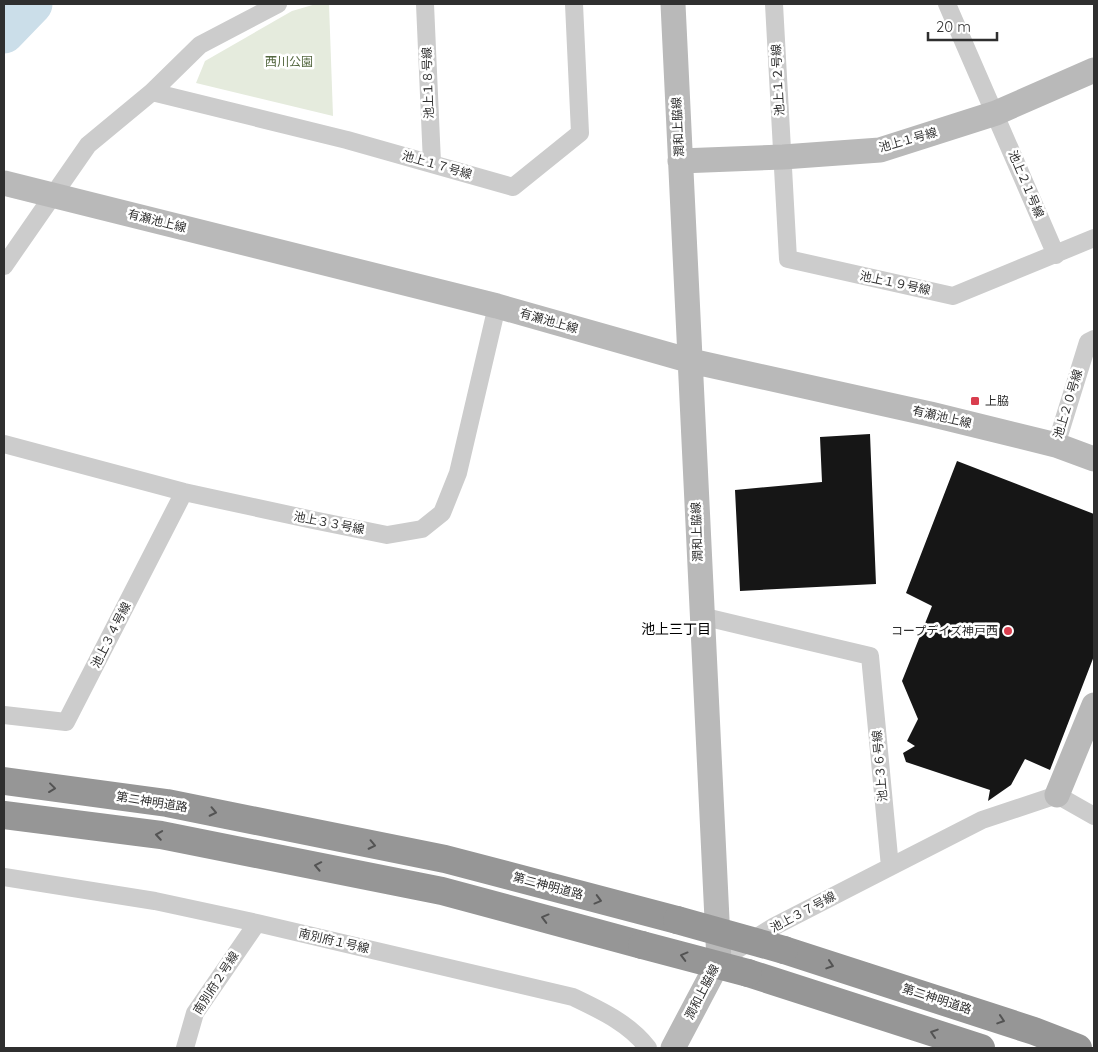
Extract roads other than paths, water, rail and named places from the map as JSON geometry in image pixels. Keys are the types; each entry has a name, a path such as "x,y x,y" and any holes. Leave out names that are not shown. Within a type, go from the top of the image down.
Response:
{"highway":[{"name":"第二神明道路","path":"4,781 168,803 436,858 677,920 784,950 1034,1031 1078,1048"},
{"path":"4,815 161,836 442,891 748,973 981,1048"}],"street":[{"path":"4,266 47,193 88,145 152,92 200,45 278,4"},
{"name":"池上１８号線","path":"425,4 432,163"},
{"name":"池上１７号線","path":"152,92 432,163 513,187 580,133 574,4"},
{"name":"潤和上脇線","path":"673,4 719,961 673,1048"},
{"name":"池上１２号線","path":"774,4 783,157"},
{"name":"池上２１号線","path":"947,4 996,113 1056,255"},
{"name":"池上１号線","path":"680,162 880,150 996,113 1094,70"},
{"name":"池上１９号線","path":"783,157 788,259 953,296 1094,238"},
{"name":"有瀬池上線","path":"4,183 497,306 691,361 930,414 1056,445 1094,459"},
{"name":"池上３３号線","path":"4,444 184,492 387,534 422,529 442,513 458,473 483,374 497,306"},
{"name":"池上２０号線","path":"1056,445 1088,342 1094,339"},
{"name":"池上３４号線","path":"4,715 66,722 184,492"},
{"name":"池上３６号線","path":"701,616 870,656 890,867"},
{"path":"1057,795 1094,705"},
{"path":"890,867 982,820 1057,795 1094,816"},
{"name":"池上３７号線","path":"719,961 773,927 890,867"},
{"name":"南別府１号線","path":"4,877 155,901 573,997 610,1015 642,1040 648,1048"},
{"name":"南別府２号線","path":"185,1048 195,1013 257,923"}],"waterway":[{"path":"4,33 32,4"}],"place":[{"name":"上脇","path":"975,401"},
{"name":"コープデイズ神戸西","path":"1008,631"}],"district":[{"name":"池上三丁目","path":"676,629"}],"park label":[{"name":"西川公園","path":"289,62"}]}
